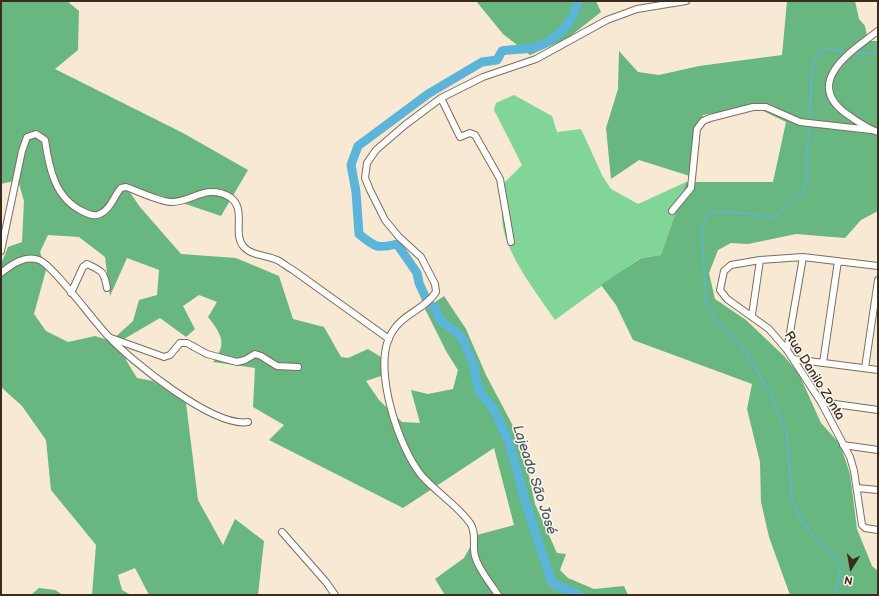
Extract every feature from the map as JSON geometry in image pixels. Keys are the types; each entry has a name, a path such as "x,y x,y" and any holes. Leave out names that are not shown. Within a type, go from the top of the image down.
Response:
{"street":[{"path":"498,595 480,570 474,554 471,524 450,500 421,474 393,420 387,390 385,362 389,339 399,322 431,299 436,292 436,284 421,257 399,237 385,220 365,178 367,163 376,150 405,125 441,98 482,77 536,59 606,20 637,9 686,1"},
{"path":"871,130 840,109 829,95 828,83 837,67 854,49 878,31"},
{"path":"441,98 460,137 470,133 475,135 496,169 500,179 507,209 511,242"},
{"path":"672,211 691,188 697,129 703,121 710,118 753,107 766,107 800,122 878,132"},
{"path":"1,251 22,151 27,137 36,134 45,140 54,180 61,195 74,207 90,215 99,214 108,209 121,188 126,187 170,202 182,201 195,195 210,191 228,196 236,205 240,217 239,238 244,246 250,251 277,260 389,339"},
{"path":"787,350 803,257"},
{"name":"Rua Danilo Zonta","path":"878,266 803,257 760,260 731,266 724,271 720,290 727,299 769,328 793,359 820,402 850,458 857,488 863,527 878,530"},
{"path":"1,273 24,258 40,260 55,273 108,337 142,366 197,406 239,423 248,422"},
{"path":"752,315 760,260"},
{"path":"823,363 838,261"},
{"path":"71,293 83,266 87,264 101,271 105,276 106,288"},
{"path":"865,368 878,280"},
{"path":"108,337 164,357 170,355 180,343 187,343 207,354 237,362 245,360 255,354 277,366 298,367"},
{"path":"793,359 878,370"},
{"path":"820,402 878,410"},
{"path":"843,445 878,450"},
{"path":"857,488 878,490"},
{"path":"282,532 326,582 335,595"}],"green space":[{"path":"1,1 67,1 79,11 78,50 55,69 183,133 248,170 221,216 159,195 129,191 140,207 181,254 236,258 279,276 293,319 324,327 341,357 348,358 368,349 381,357 381,376 366,381 379,400 402,422 420,423 411,390 428,394 453,389 458,370 446,351 425,309 444,296 466,329 486,375 512,424 526,462 535,504 557,553 566,554 560,570 568,578 594,589 624,586 628,595 445,595 435,579 464,558 477,535 514,525 494,448 403,508 269,440 284,425 253,407 255,368 213,362 218,355 221,339 208,317 217,302 199,295 183,306 195,329 186,337 160,318 124,339 126,360 137,378 153,381 186,403 198,500 223,545 235,519 264,541 258,595 149,595 135,568 118,575 122,590 131,595 92,595 96,545 51,490 46,440 22,406 1,387 1,264 8,247 22,242 24,201 18,180 1,184","holes":["48,235 79,237 105,257 110,296 127,258 159,270 157,295 139,300 133,321 111,341 95,336 68,342 46,331 34,314 46,270 40,252"]},
{"path":"476,1 596,1 601,12 568,38 530,55 503,34"},
{"path":"787,1 855,1 859,19 865,26 868,41 878,41 878,211 861,220 845,238 796,234 748,244 731,243 718,250 709,273 715,299 746,320 784,356 799,374 821,423 840,444 850,474 857,529 872,566 878,571 878,595 790,595 769,537 761,502 760,462 747,409 752,384 633,340 616,305 601,285 641,258 661,255 686,182 773,182 786,122 753,106 703,115 698,138 693,177 639,160 611,179 606,128 618,89 619,51 638,72 659,75 699,66 782,55"},
{"path":"514,95 552,116 557,132 581,129 603,177 611,189 638,204 686,182 661,255 640,258 555,320 519,266 504,232 502,208 504,183 522,165 494,110 496,103"},
{"path":"39,588 55,590 63,595 31,595"}],"waterway":[{"name":"Lajeado São José","path":"578,1 573,16 559,34 553,39 535,47 502,51 497,60 482,62 428,94 358,146 351,165 356,192 359,234 376,246 397,244 417,273 419,283 429,305 435,307 439,319 461,336 475,368 475,376 481,394 493,408 509,442 527,507 552,583 579,595"},
{"path":"810,118 811,80 814,61 824,48 845,52"},
{"path":"854,54 878,53"},
{"path":"810,125 806,161 807,179 802,192 774,218 742,213 710,213 703,224 702,234 706,301 714,318 742,346 772,396 787,436 792,500 799,516 810,532 837,558 840,574 835,595"}]}
